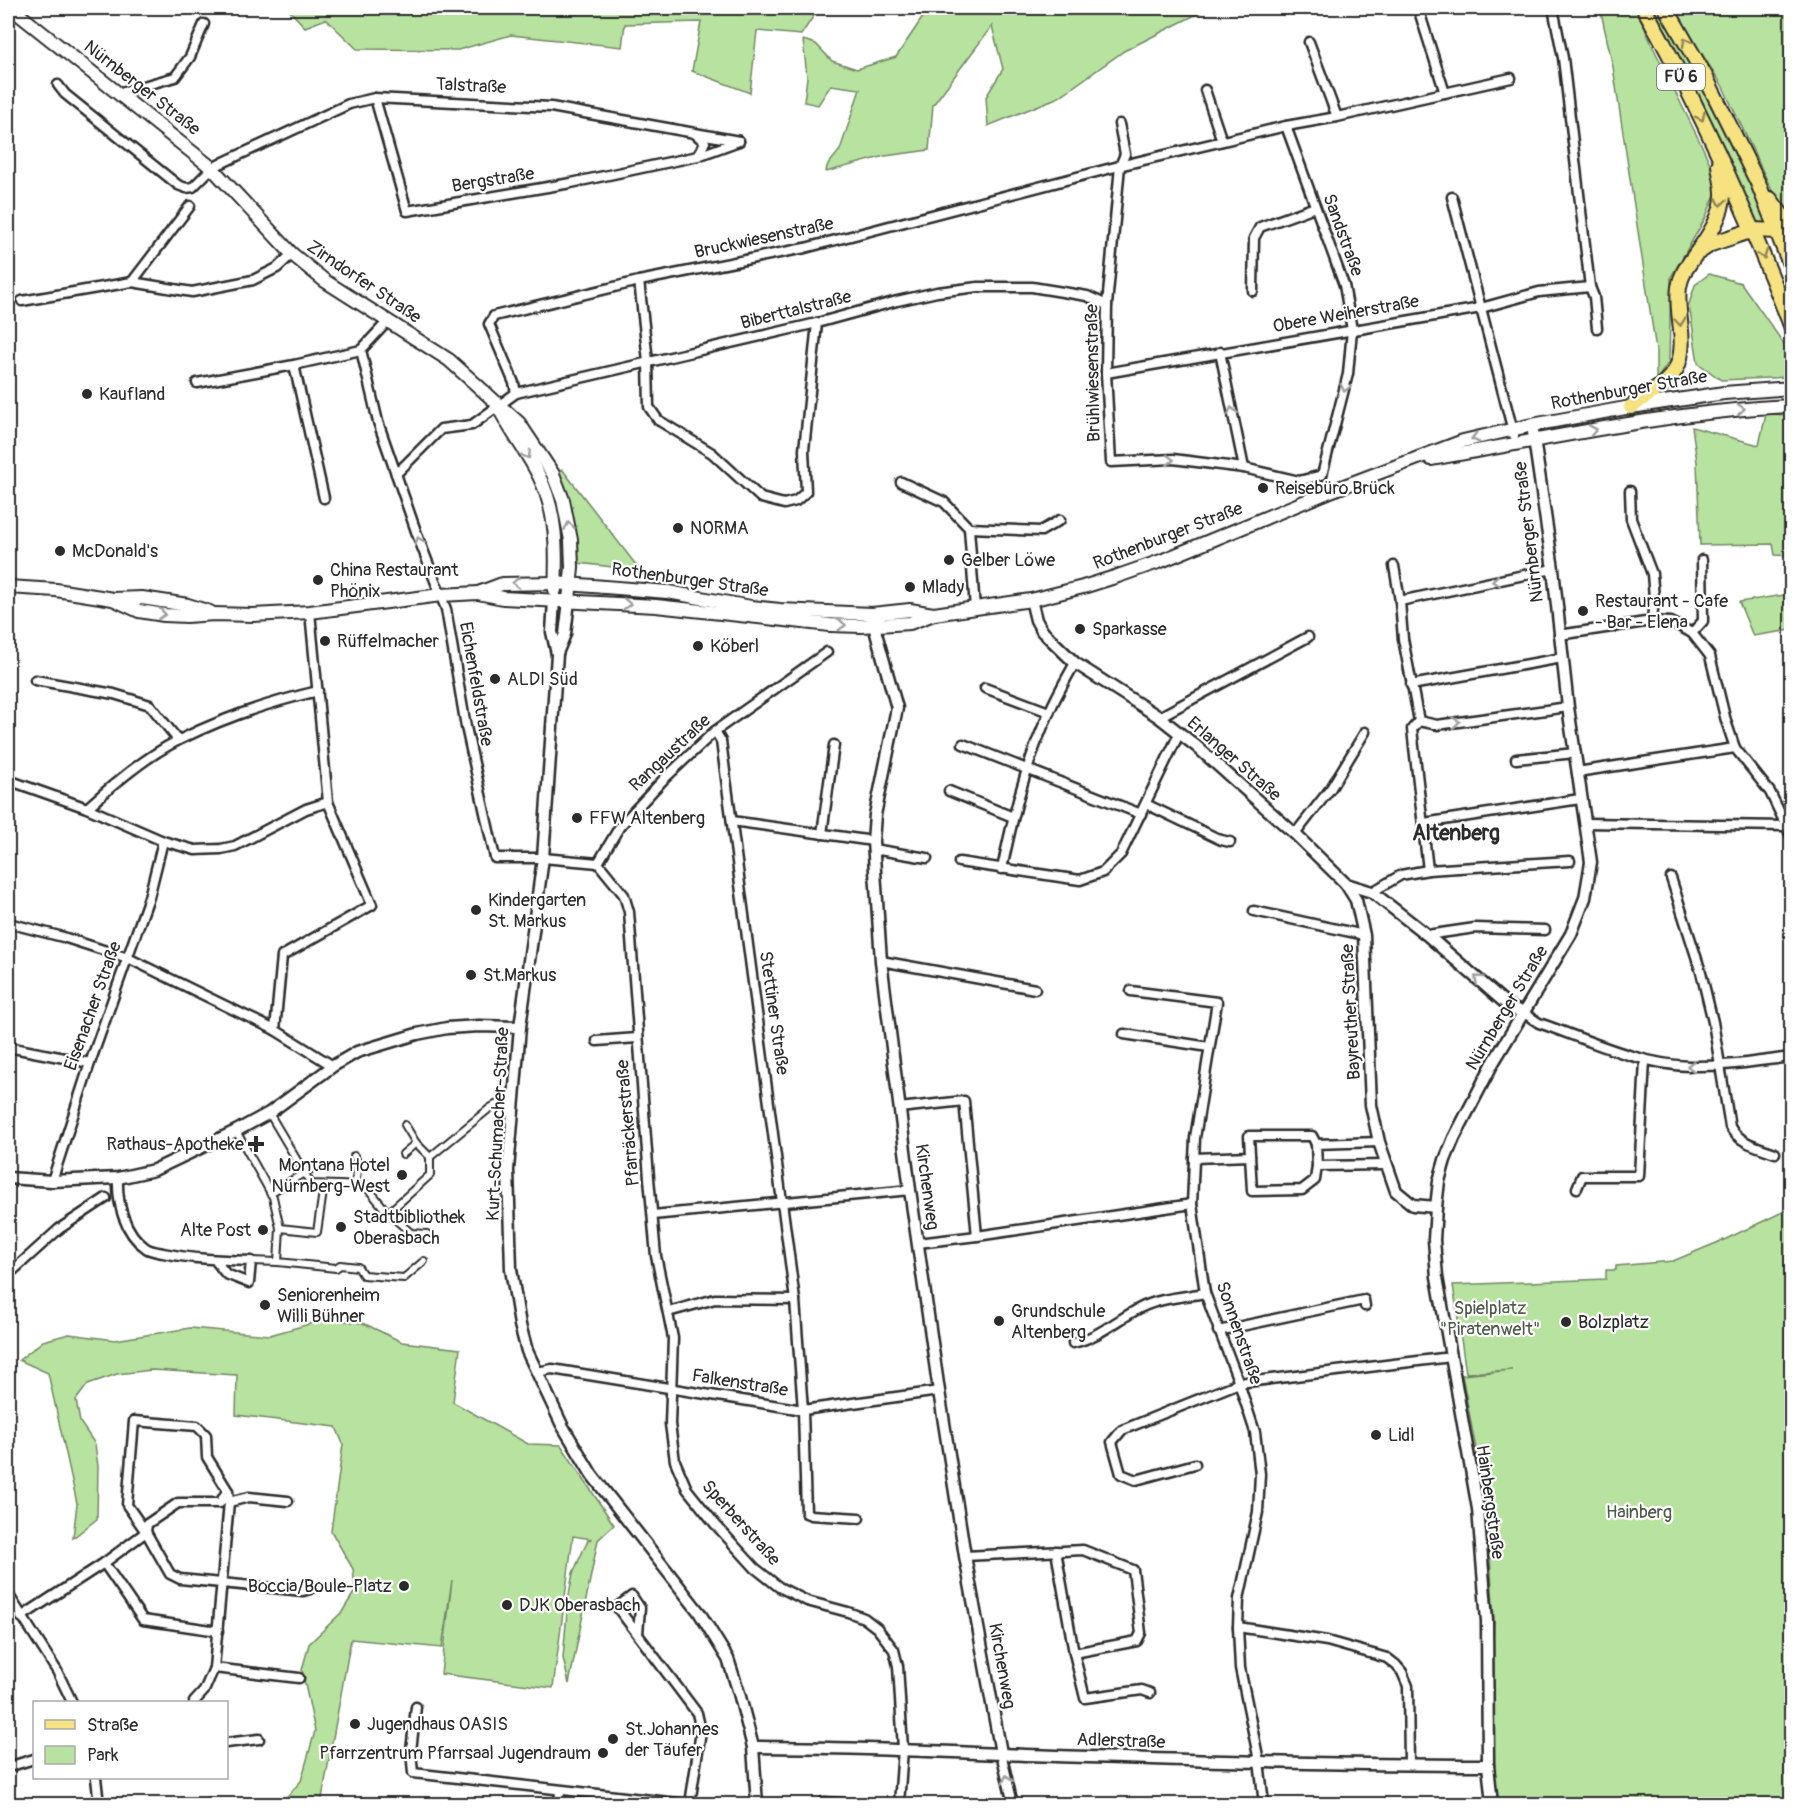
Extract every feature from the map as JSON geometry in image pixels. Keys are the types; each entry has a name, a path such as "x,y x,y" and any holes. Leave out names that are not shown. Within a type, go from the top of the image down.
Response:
{"main road":[{"name":"Nürnberger Straße","path":"11,8 194,153"},
{"name":"FÜ 6","path":"1644,8 1716,145 1753,230 1791,328"},
{"name":"FÜ 6","path":"1666,8 1705,76 1758,183 1791,268"},
{"path":"1630,407 1665,382 1671,376 1681,357 1679,289 1683,273 1714,225 1722,205 1723,193 1716,145"},
{"name":"Zirndorfer Straße","path":"194,153 212,168 292,255 325,281 449,360 519,423 553,474 568,521 572,562 569,601"},
{"path":"1758,183 1791,229"},
{"path":"1697,253 1711,244 1753,230 1777,231"},
{"name":"Rothenburger Straße","path":"8,587 56,590 112,599 142,598 188,605 214,614 253,615 310,612 441,595 478,593 503,598 656,606 830,624 874,626 910,623 934,614 1031,600 1083,587 1161,561 1328,492 1463,441 1630,407 1724,393 1788,388"},
{"name":"Zirndorfer Straße","path":"498,405 509,429 530,459 546,491 554,528 557,561 554,600"},
{"name":"Rothenburger Straße","path":"1406,463 1690,416 1791,406"},
{"name":"Rothenburger Straße","path":"478,593 502,584 555,583 668,592 780,610 872,614 910,610 934,614"}],"street":[{"path":"1418,8 1445,93"},
{"path":"1553,8 1563,58 1590,288 1594,297 1597,328"},
{"path":"118,93 175,76 190,57 204,24"},
{"path":"1309,42 1337,117"},
{"name":"Bruckwiesenstraße","path":"516,393 489,324 494,316 639,281 805,248 1222,141 1511,78"},
{"path":"58,86 178,185 193,188 212,168"},
{"path":"1205,90 1222,141"},
{"name":"Talstraße","path":"212,168 349,104 375,98 551,107 740,141"},
{"name":"Bergstraße","path":"375,98 407,211 555,186 698,156 740,141"},
{"path":"1119,124 1125,154 1120,166"},
{"name":"Sandstraße","path":"1286,126 1344,285 1352,330 1348,374 1322,475 1299,481"},
{"path":"692,132 705,142 698,156"},
{"name":"Brühlwiesenstraße","path":"1120,166 1107,304 1106,373 1111,462 1173,459 1244,468 1299,481"},
{"path":"1452,197 1516,444"},
{"path":"132,282 190,206"},
{"path":"1253,291 1254,238 1260,227 1315,207"},
{"path":"22,301 132,282 192,292 253,280 277,268 292,255"},
{"path":"639,281 648,361 649,407 658,420 712,453 761,498 784,504 796,501 806,492 804,450 817,323"},
{"name":"Biberttalstraße","path":"498,405 516,393 817,323 937,292 978,288 1032,287 1087,296 1107,304"},
{"name":"Obere Weiherstraße","path":"1106,373 1481,308 1539,292 1590,288"},
{"path":"197,383 361,350 388,321"},
{"name":"Eichenfeldstraße","path":"361,350 378,422 447,616 466,727 495,858 543,858"},
{"path":"1220,352 1244,468"},
{"path":"294,365 324,498"},
{"path":"396,474 441,429 472,425 498,405"},
{"name":"Nürnberger Straße","path":"1436,1207 1439,1181 1454,1138 1493,1063 1571,934 1585,898 1591,862 1580,799 1553,569 1533,425"},
{"path":"901,482 944,502 969,528 975,609"},
{"path":"1630,491 1631,519 1652,574 1654,598 1652,621"},
{"path":"969,528 1041,531 1060,520"},
{"path":"1692,633 1703,621 1702,560"},
{"path":"1394,566 1403,639 1419,721"},
{"path":"1400,601 1553,569"},
{"name":"Kurt-Schumacher-Straße","path":"554,600 552,632 557,654 543,858 520,1027 508,1170 511,1269 522,1334 562,1425 592,1476 699,1611 728,1659 753,1747 757,1804"},
{"name":"Erlanger Straße","path":"1031,600 1036,620 1042,631 1075,663 1159,717 1295,834 1346,884 1372,892 1427,935 1511,1008 1524,1013"},
{"name":"Kurt-Schumacher-Straße","path":"557,654 565,634 569,601"},
{"path":"275,1030 282,956 372,905 328,802 310,612"},
{"path":"1559,635 1652,621 1671,622 1692,633 1710,656 1735,748 1770,792 1791,838"},
{"name":"Kirchenweg","path":"874,626 897,708 875,815 873,845 881,961 910,1190 939,1391 964,1557 1000,1753"},
{"path":"1159,717 1308,638"},
{"name":"Rangaustraße","path":"598,863 620,826 663,780 715,732 827,652"},
{"path":"1411,685 1562,658"},
{"path":"1002,869 1013,817 1028,769 1049,712 1075,663"},
{"path":"35,680 114,694 150,705 178,740"},
{"path":"985,687 1049,712"},
{"path":"87,808 128,772 178,740 279,700 318,691"},
{"path":"1419,721 1437,725 1568,707"},
{"path":"1419,721 1412,729 1428,870"},
{"name":"Stettiner Straße","path":"715,732 721,741 795,1300 803,1410 806,1513 859,1518"},
{"path":"1295,834 1331,788 1365,732"},
{"path":"959,862 1080,880 1103,872 1121,854 1179,734"},
{"path":"963,744 1141,814"},
{"path":"822,834 834,745"},
{"path":"1577,772 1735,748"},
{"path":"1516,759 1575,753"},
{"path":"8,780 87,808 163,841 195,850 228,848 306,809 328,802"},
{"path":"949,791 1013,817"},
{"path":"1424,823 1580,799"},
{"path":"1146,804 1221,840 1230,842"},
{"path":"732,821 822,834 927,858"},
{"path":"1585,823 1786,826"},
{"name":"Eisenacher Straße","path":"52,1181 90,1063 149,897 163,841"},
{"path":"543,858 598,863"},
{"path":"1372,892 1401,875 1428,870 1570,861"},
{"name":"Pfarräckerstraße","path":"598,863 624,895 629,912 637,1038 656,1256 673,1338 672,1389"},
{"path":"1671,878 1701,972 1721,1065 1730,1127 1734,1135 1743,1141 1775,1152"},
{"name":"Bayreuther Straße","path":"1346,884 1356,900 1364,935 1371,1105 1379,1142 1396,1191 1413,1205 1436,1207"},
{"path":"1254,911 1364,935"},
{"path":"8,923 63,937 128,958 275,1030 333,1065"},
{"path":"1427,935 1474,928 1545,930"},
{"path":"881,961 1035,989"},
{"name":"Sonnenstraße","path":"1131,991 1217,1002 1195,1138 1192,1204 1205,1293 1239,1383 1254,1432 1260,1474 1258,1512 1239,1599 1238,1627 1240,1668 1259,1761 1264,1804"},
{"path":"1524,1013 1539,1023 1645,1060 1689,1066 1721,1065 1791,1057"},
{"path":"8,1178 52,1181 118,1178 154,1170 269,1113 333,1065 357,1052 417,1034 447,1028 520,1027"},
{"path":"1125,1034 1209,1047"},
{"path":"597,1041 637,1038"},
{"path":"8,1047 90,1063"},
{"path":"1577,1188 1582,1176 1639,1176 1645,1060"},
{"path":"430,1157 490,1108 513,1095"},
{"path":"899,1108 964,1101 977,1236"},
{"path":"269,1113 308,1171 311,1184 366,1186 388,1213 411,1233 427,1234"},
{"path":"388,1213 430,1175 430,1157 416,1143 405,1125"},
{"path":"236,1131 270,1193 280,1228 278,1262"},
{"path":"1250,1136 1312,1136 1316,1144 1315,1180 1302,1190 1252,1191 1250,1136"},
{"path":"1316,1144 1379,1142"},
{"path":"403,1155 416,1143"},
{"path":"1194,1158 1250,1155"},
{"path":"354,1156 358,1163 355,1186"},
{"path":"1317,1166 1386,1165"},
{"path":"270,1193 308,1171"},
{"path":"118,1178 122,1213 130,1233 147,1250 215,1260 278,1262 336,1268 340,1265 358,1267 363,1275 404,1278 424,1261"},
{"path":"280,1228 317,1232 324,1185"},
{"path":"653,1215 910,1190"},
{"path":"8,1275 59,1229 106,1198"},
{"path":"918,1243 1192,1204"},
{"name":"Hainbergstraße","path":"1436,1207 1434,1240 1437,1276 1478,1509 1487,1621 1488,1766 1492,1804"},
{"path":"215,1260 226,1274 249,1283 251,1261"},
{"path":"1073,1343 1089,1339 1158,1300 1205,1293"},
{"path":"668,1312 715,1299 795,1300"},
{"path":"1218,1331 1364,1300 1365,1306"},
{"path":"1195,1464 1136,1480 1121,1474 1112,1443 1122,1430 1239,1383 1451,1357"},
{"name":"Falkenstraße","path":"537,1372 552,1369 803,1410 939,1391"},
{"name":"Sperberstraße","path":"672,1389 670,1424 675,1461 687,1489 715,1524 755,1568 779,1587 807,1601 848,1611 864,1618 877,1628 894,1650 898,1666 903,1749 899,1804"},
{"path":"195,1701 204,1690 214,1668 218,1631 221,1584 229,1502 228,1491 207,1457 206,1435 197,1426 134,1420 127,1504 170,1574 180,1580 221,1584 303,1591 310,1589"},
{"path":"21,1617 104,1563 146,1532 147,1524 178,1503 220,1503 228,1491"},
{"path":"229,1502 249,1497 288,1501"},
{"path":"964,1557 1083,1550 1133,1570 1142,1633 1137,1641 1074,1653"},
{"path":"1056,1551 1074,1653 1085,1698 1142,1690 1150,1693"},
{"path":"104,1563 143,1620 218,1631"},
{"path":"8,1598 57,1671 72,1701"},
{"path":"1238,1627 1327,1641 1387,1658 1396,1665 1405,1676 1408,1686 1409,1766"},
{"path":"416,1707 411,1751 413,1773 689,1804 700,1722 692,1704 638,1634"},
{"path":"214,1668 298,1678"},
{"path":"228,1743 259,1739"},
{"name":"Adlerstraße","path":"753,1747 903,1749 1409,1766 1488,1766"},
{"path":"1000,1753 1012,1804"},
{"path":"8,1767 33,1759"},
{"path":"96,1779 99,1804"},
{"path":"559,1804 560,1791"},
{"path":"821,1804 824,1802 855,1804"}],"green space":[{"path":"287,8 819,8 801,35 757,31 750,93 692,71 701,22 625,24 622,47 511,35 458,50 357,49 326,19 305,27"},
{"path":"929,8 1209,8 1124,51 1059,97 988,126 986,97 1003,69 992,26 933,105 929,150 885,156 826,172 827,166 840,150 860,89 831,85 818,105 804,102 807,77 803,40 816,44 832,61 857,69 896,57"},
{"path":"1600,8 1636,8 1703,148 1711,166 1717,190 1705,219 1671,277 1669,362 1656,380 1656,350 1613,67"},
{"path":"1650,8 1659,8 1688,60 1766,219 1766,225 1758,225 1698,96"},
{"path":"1672,8 1791,8 1791,224 1775,197 1722,85"},
{"path":"1709,274 1741,283 1791,354 1791,377 1721,380 1698,363 1689,304 1695,285"},
{"path":"1766,414 1791,415 1791,556 1775,555 1773,544 1700,545 1697,462 1692,427 1759,445"},
{"path":"562,469 640,570 578,563 574,521 558,473"},
{"path":"1791,594 1791,630 1753,636 1739,602"},
{"name":"Hainberg","path":"1791,1208 1791,1804 1495,1804 1489,1715 1494,1621 1490,1555 1485,1497 1462,1375 1512,1370 1466,1373 1453,1285 1606,1279 1606,1270 1616,1270 1616,1266 1673,1261"},
{"path":"327,1319 363,1323 402,1342 460,1349 453,1402 528,1444 561,1445 614,1525 598,1540 569,1684 563,1658 568,1600 573,1573 588,1540 592,1539 573,1536 553,1688 441,1674 452,1580 442,1648 351,1639 321,1804 280,1804 301,1781 315,1731 302,1670 309,1644 342,1612 355,1591 353,1569 331,1531 343,1444 336,1427 236,1415 237,1375 152,1370 117,1374 88,1384 76,1400 80,1422 95,1444 98,1466 97,1519 73,1538 77,1503 48,1373 19,1360 43,1341 69,1334 115,1340 190,1328 270,1335"}],"place":[{"name":"Kaufland","path":"87,394"},
{"name":"Reisebüro Brück","path":"1263,488"},
{"name":"NORMA","path":"678,528"},
{"name":"McDonald's","path":"60,551"},
{"name":"Gelber Löwe","path":"949,560"},
{"name":"China Restaurant Phönix","path":"318,580"},
{"name":"Mlady","path":"910,587"},
{"name":"Restaurant - Cafe - Bar - Elena","path":"1583,611"},
{"name":"Sparkasse","path":"1080,629"},
{"name":"Rüffelmacher","path":"325,641"},
{"name":"Köberl","path":"698,646"},
{"name":"ALDI Süd","path":"495,679"},
{"name":"FFW Altenberg","path":"577,818"},
{"name":"Kindergarten St. Markus","path":"476,910"},
{"name":"St.Markus","path":"471,975"},
{"name":"Rathaus-Apotheke","path":"256,1144"},
{"name":"Montana Hotel Nürnberg-West","path":"402,1175"},
{"name":"Stadtbibliothek Oberasbach","path":"341,1227"},
{"name":"Alte Post","path":"263,1230"},
{"name":"Seniorenheim Willi Bühner","path":"265,1305"},
{"name":"Grundschule Altenberg","path":"999,1321"},
{"name":"Bolzplatz","path":"1566,1322"},
{"name":"Lidl","path":"1376,1435"},
{"name":"Boccia/Boule-Platz","path":"404,1586"},
{"name":"DJK Oberasbach","path":"507,1605"},
{"name":"Jugendhaus OASIS","path":"355,1724"},
{"name":"St.Johannes der Täufer","path":"613,1739"},
{"name":"Pfarrzentrum Pfarrsaal Jugendraum","path":"603,1753"}],"district":[{"name":"Altenberg","path":"1456,833"}],"park label":[{"name":"Spielplatz \"Piratenwelt\"","path":"1490,1318"}]}
